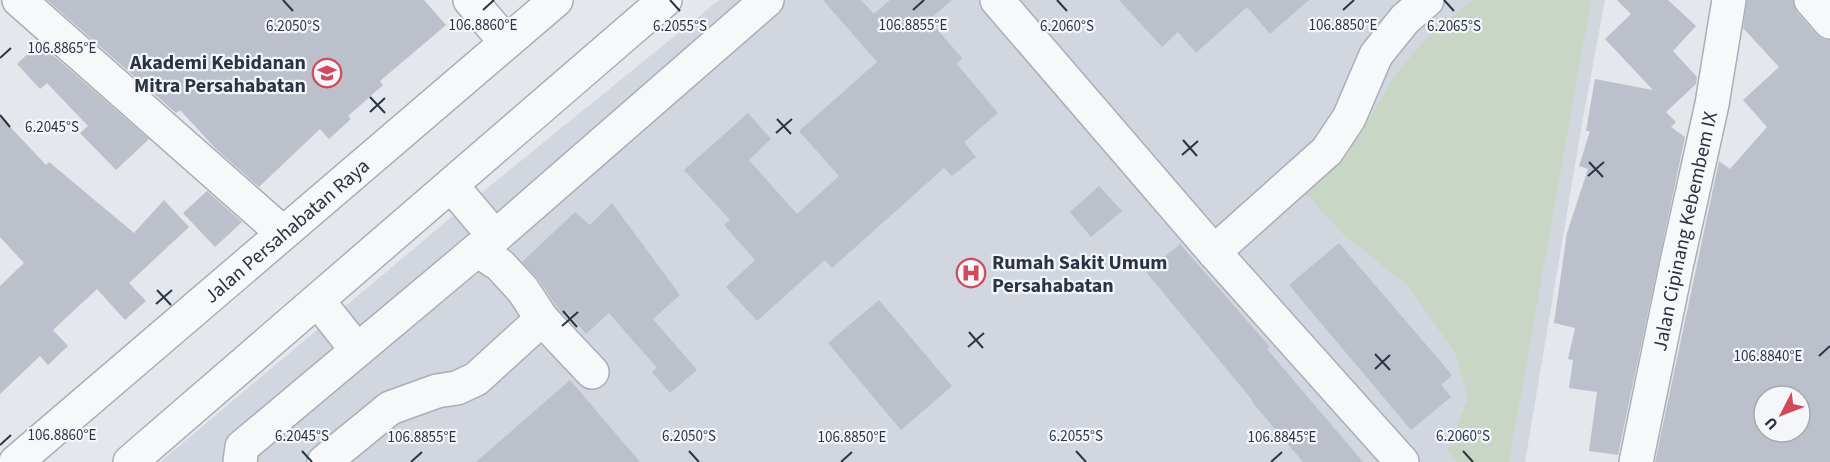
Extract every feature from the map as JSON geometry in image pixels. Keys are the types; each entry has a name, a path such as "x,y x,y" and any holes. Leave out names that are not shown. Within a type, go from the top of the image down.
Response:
{"street":[{"path":"19,0 283,233"},
{"path":"470,0 506,42"},
{"name":"Jalan Persahabatan Raya","path":"16,462 556,0"},
{"path":"130,462 665,0"},
{"path":"240,462 242,447 486,243 767,0"},
{"path":"997,0 1214,252 1402,462"},
{"path":"1214,252 1327,152 1349,118 1376,55 1405,19 1427,0"},
{"name":"Jalan Cipinang Kebembem IX","path":"1636,462 1712,104 1729,0"},
{"path":"1811,0 1830,22"},
{"path":"451,185 500,265 523,290 542,319 592,372"},
{"path":"318,301 357,350"},
{"path":"324,462 390,408 437,391 457,388 476,379 542,319"}],"shaded area":[{"name":"Rumah Sakit Umum Persahabatan","path":"719,0 1605,0 1525,462 160,462 448,220"}],"green space":[{"path":"1473,0 1591,0 1509,462 1457,462 1447,451 1468,398 1455,353 1408,286 1344,235 1306,194 1357,140 1395,75 1428,36"}],"building":[{"path":"47,0 424,0 446,25 380,81 383,85 348,116 351,119 329,139 320,129 259,187 216,149 180,110 176,113"},
{"path":"823,0 861,0 874,14 890,0 952,0 929,20 962,58 957,64 998,113 964,142 976,157 952,176 944,168 832,268 825,260 757,321 726,287 755,260 724,225 730,220 684,170 748,113 771,139 749,160 797,214 839,176 799,131 877,62"},
{"path":"1119,0 1309,0 1270,34 1247,7 1196,53 1178,32 1162,47"},
{"path":"1617,0 1668,0 1696,26 1673,51 1697,77 1696,84 1666,112 1676,122 1671,127 1685,137 1618,455 1589,451 1597,392 1569,388 1573,360 1568,359 1575,328 1554,323 1567,233 1588,169 1579,166 1590,131 1586,131 1595,79 1653,90 1605,39 1631,14"},
{"path":"1747,0 1793,0 1797,12 1816,34 1823,39 1830,40 1830,462 1655,462 1719,161 1730,169 1767,127 1743,100 1779,67 1743,28"},
{"path":"39,43 149,139 116,170 80,133 88,126 47,83 40,89 17,64"},
{"path":"0,116 46,165 49,162 134,233 164,200 189,227 129,283 146,301 125,320 97,289 53,330 68,346 48,365 40,356 0,394 0,286 24,263 0,237"},
{"path":"1099,186 1122,211 1091,237 1070,212"},
{"path":"207,191 242,222 215,247 183,213"},
{"path":"612,203 680,295 653,319 697,370 670,393 652,372 657,368 609,313 586,334 567,312 564,315 539,280 522,262 575,212 590,225"},
{"path":"1339,243 1452,375 1441,385 1451,397 1411,430 1289,285"},
{"path":"1180,244 1270,347 1267,349 1363,462 1303,462 1252,402 1146,272"},
{"path":"879,300 952,386 901,430 828,343"},
{"path":"570,380 640,462 476,462"}],"place":[{"name":"Akademi Kebidanan Mitra Persahabatan","path":"327,73"},
{"name":"Rumah Sakit Umum Persahabatan","path":"971,273"}]}
